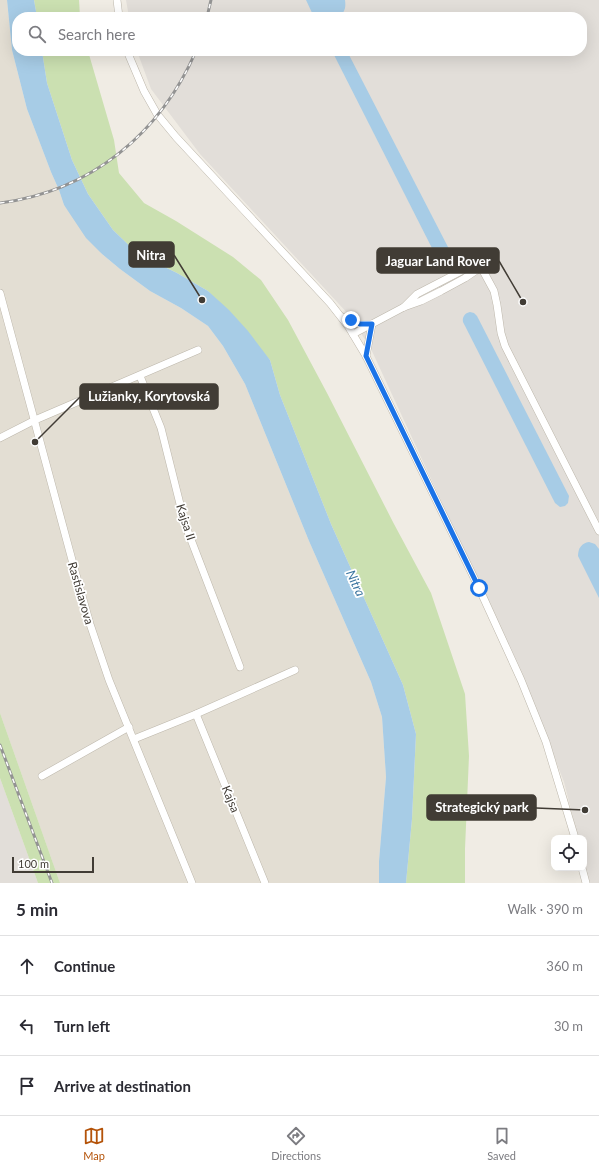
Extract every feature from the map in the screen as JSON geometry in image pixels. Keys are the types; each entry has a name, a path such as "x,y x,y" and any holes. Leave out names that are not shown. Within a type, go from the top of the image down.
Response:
{"street":[{"path":"117,0 118,12"},
{"path":"129,56 144,91 157,114 176,137 342,317 366,356 522,680 546,742 574,835"},
{"path":"353,334 404,307 421,301 441,291 465,278 481,267 494,292 501,333 505,346 599,531"},
{"name":"Rastislavova","path":"0,293 90,624 109,680 192,883"},
{"path":"342,317 360,324 372,324"},
{"path":"366,356 372,324"},
{"path":"0,438 35,420 198,350"},
{"name":"Kajsa II","path":"140,376 161,428 186,524 240,667"},
{"path":"134,739 196,714 295,670"},
{"name":"Kajsa","path":"196,714 265,883"},
{"path":"42,776 129,727"},
{"path":"583,871 586,883"}],"shaded area":[{"path":"0,0 7,0 12,56 14,56 27,109 64,205 102,254 150,291 181,308 208,326 223,346 245,384 309,541 371,682 382,717 386,777 379,861 379,883 60,883 0,713"},
{"path":"126,0 599,0 599,883 589,883 586,871 587,835 577,835 564,782 524,680 371,349 350,316 200,154 151,89 139,56 587,56 587,12 128,12"},
{"path":"0,778 38,883 0,883"}],"green space":[{"path":"34,0 79,0 80,12 36,12"},
{"path":"43,56 89,56 114,140 119,173 144,203 176,221 233,257 261,280 288,320 327,393 431,593 465,694 469,756 465,883 406,883 412,819 416,734 403,685 331,524 280,395 270,360 208,291 177,273 138,254 113,230 88,194 72,160 47,83"},
{"path":"0,713 60,883 38,883 0,778"}],"water":[{"path":"7,0 34,0 36,12 12,12 12,50"},
{"path":"306,0 345,0 343,12 312,12"},
{"path":"14,56 43,56 47,83 72,160 88,194 113,230 138,254 177,273 208,291 229,310 248,331 270,360 280,395 331,524 403,685 416,734 412,819 406,883 379,883 379,861 386,777 382,717 371,682 309,541 245,384 223,346 208,326 181,308 150,291 120,269 86,238 64,205 27,109"},
{"path":"335,56 350,56 449,249 449,254 446,259 440,260 437,258"},
{"path":"470,312 477,316 569,496 568,503 565,506 560,507 555,503 463,322 464,316"},
{"path":"589,542 595,544 599,549 599,598 578,556 581,546 584,543"}],"railway":[{"path":"208,12 211,0"},
{"path":"0,203 33,196 64,186 93,172 119,154 142,132 163,108 181,81 194,56"},
{"path":"0,745 52,883"}],"place":[{"name":"Nitra","path":"202,300"},
{"name":"Jaguar Land Rover","path":"523,302"},
{"name":"Lužianky, Korytovská","path":"35,442"},
{"name":"Strategický park","path":"585,810"}],"route":[{"path":"351,320 360,324 372,324 366,356 479,588"}]}
